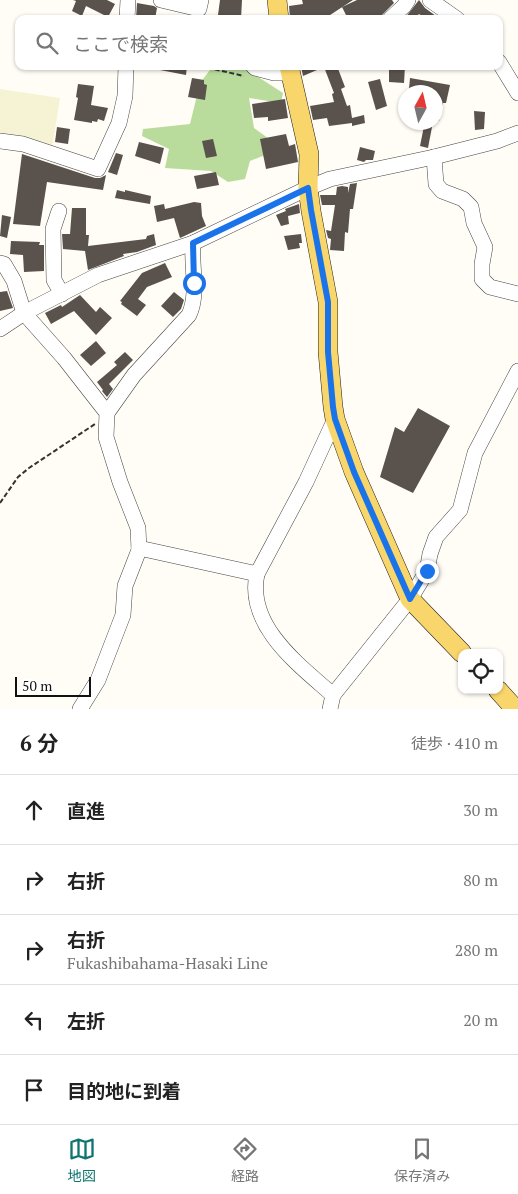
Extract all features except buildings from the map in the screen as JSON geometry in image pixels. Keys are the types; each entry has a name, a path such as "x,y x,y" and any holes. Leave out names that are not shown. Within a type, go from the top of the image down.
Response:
{"main road":[{"path":"277,0 279,15"},
{"path":"290,70 309,154 308,188 328,302 328,352 335,419 354,472 410,599 458,649"},
{"path":"502,694 515,709"}],"street":[{"path":"127,15 128,0"},
{"path":"161,0 204,9"},
{"path":"394,15 408,0"},
{"path":"430,0 451,15"},
{"path":"503,69 518,93"},
{"path":"0,141 23,144 98,169 119,123 125,96 126,70"},
{"path":"262,70 274,73 290,70"},
{"path":"0,329 24,313 98,275 193,243 330,179 434,157 497,141 518,133"},
{"path":"434,157 436,184 442,191 463,199 471,207 474,223 485,247 482,279 490,287 518,294"},
{"path":"59,211 53,229 54,280 62,294"},
{"path":"80,709 98,680 123,615 125,586 139,548 138,528 120,482 106,437 107,414 134,375 189,315 192,309 194,283 193,243"},
{"path":"0,263 4,264 14,281 24,313 64,358 107,414"},
{"path":"335,419 306,482 257,574 254,588 261,617 270,632 332,702 410,599 427,571 436,537 460,510 475,452 518,371"},
{"path":"139,548 257,574"}],"path":[{"path":"0,503 18,477 107,414"}],"shaded area":[{"path":"0,89 60,98 52,148 0,134"}],"green space":[{"path":"210,70 247,70 283,93 281,103 249,98 254,128 272,141 270,153 250,161 245,179 228,182 211,171 165,168 169,149 142,136 143,129 190,124 200,83"}],"route":[{"path":"194,283 193,243 308,188 328,302 328,352 335,419 354,472 410,599 427,571"}]}
